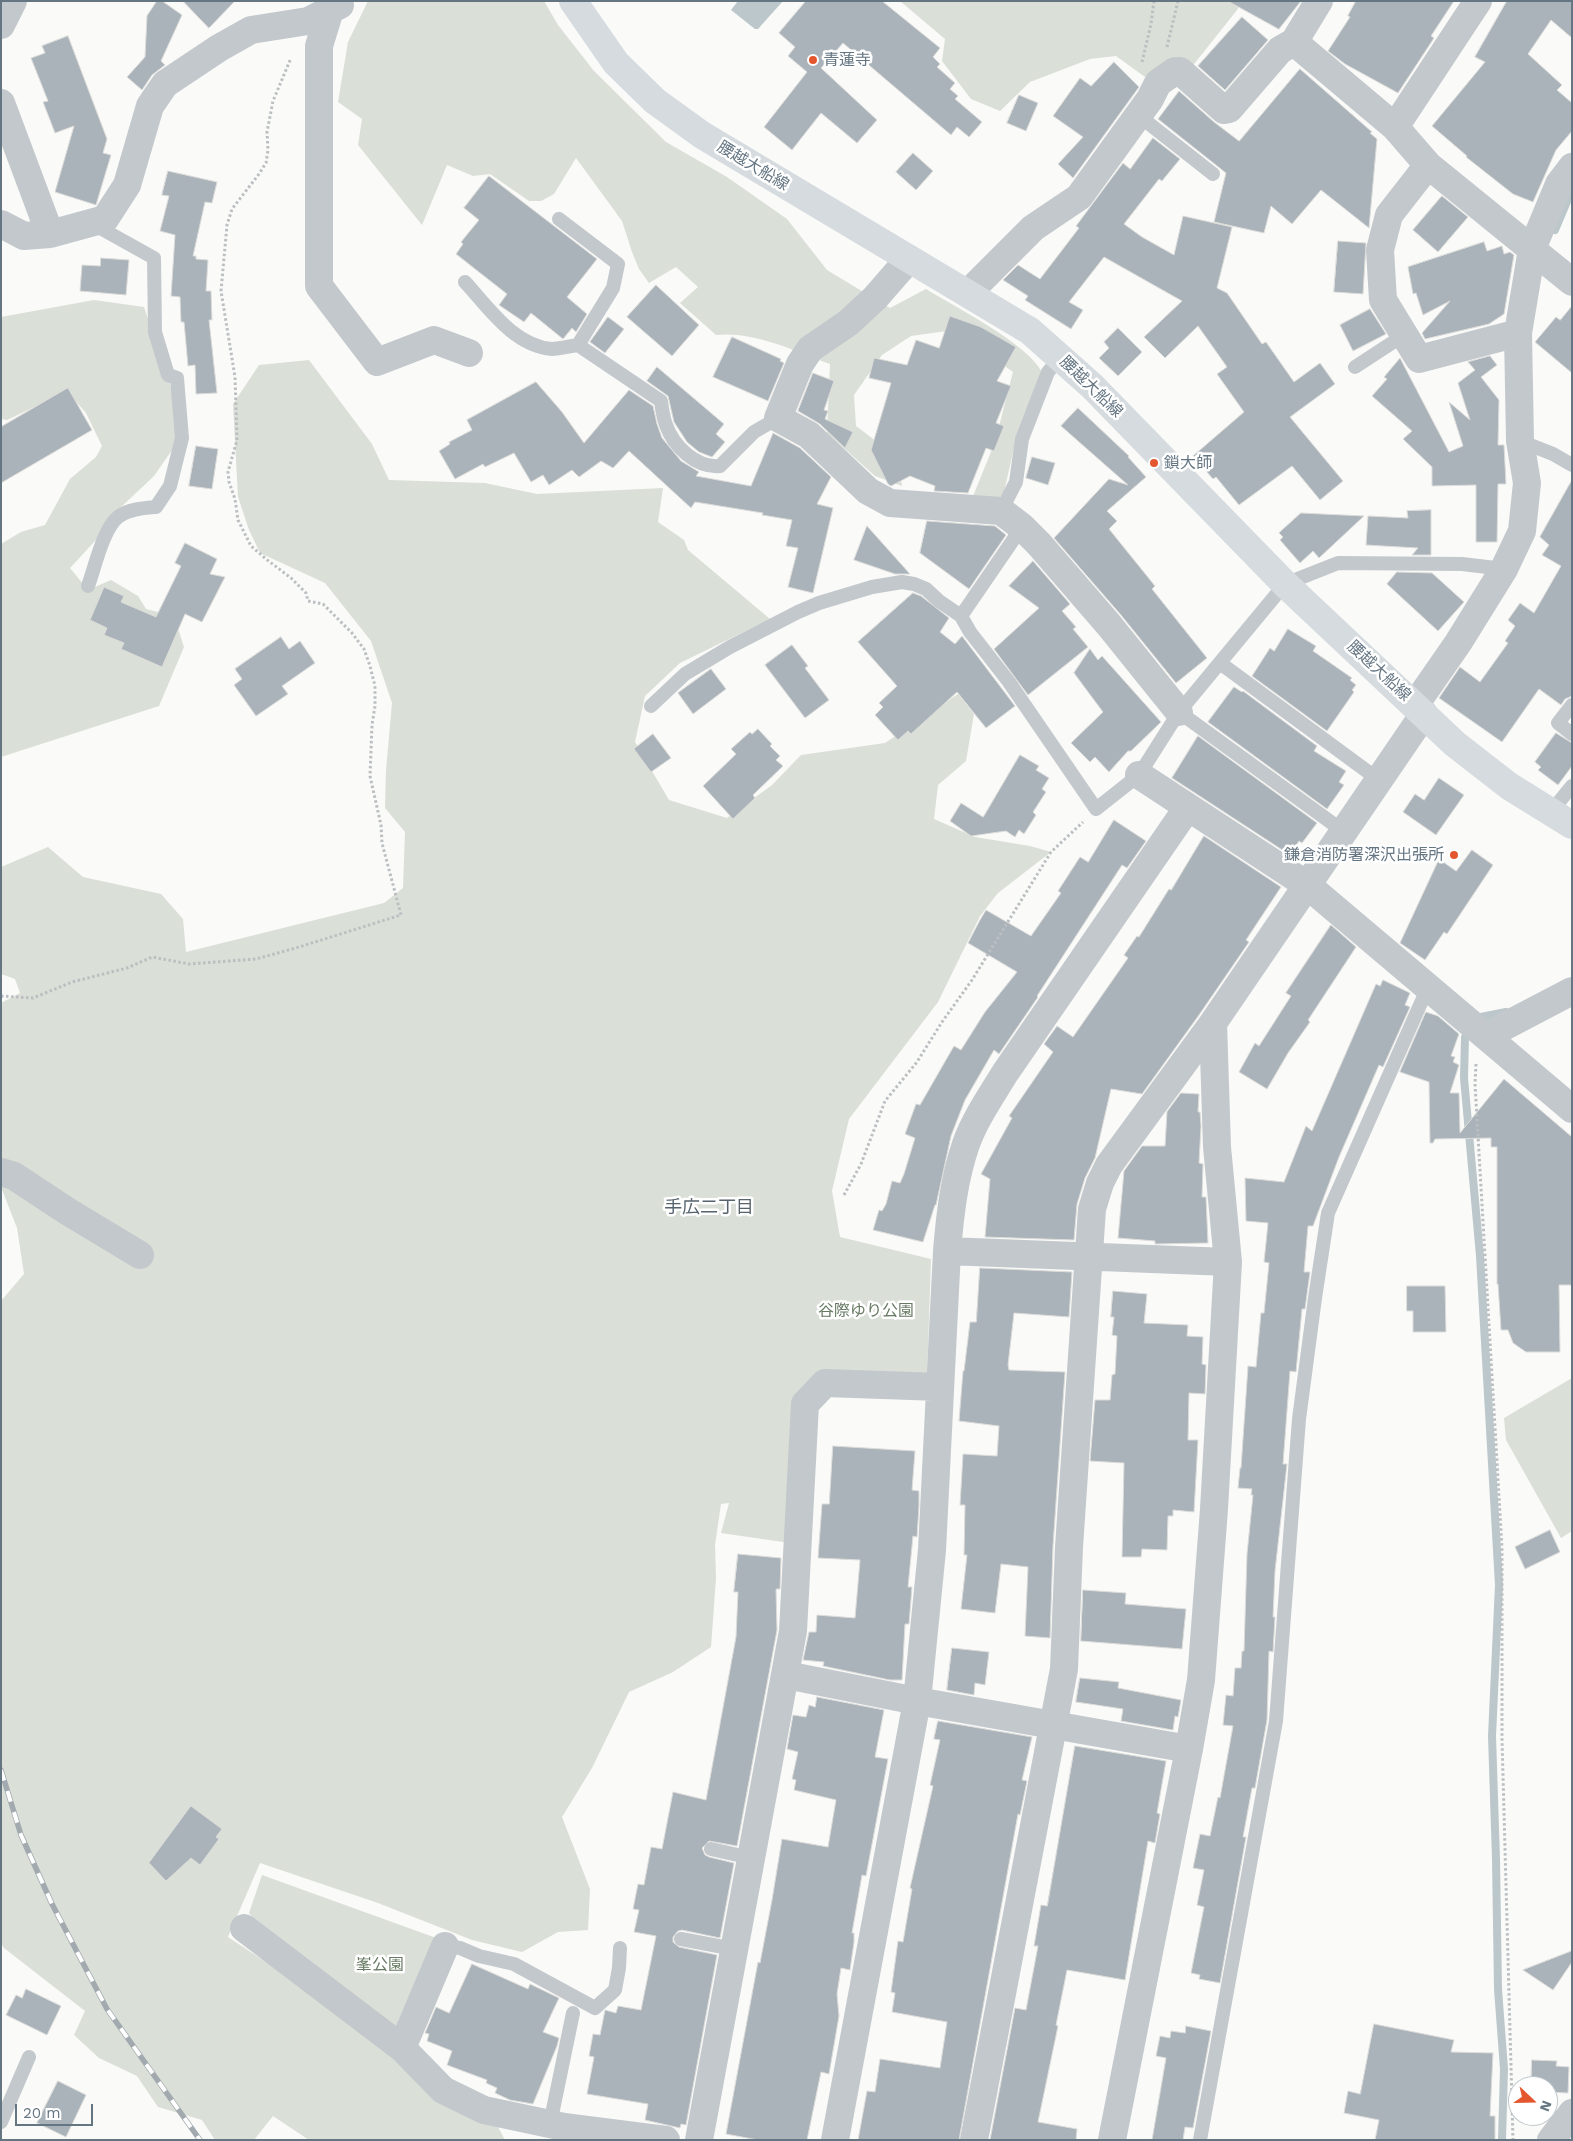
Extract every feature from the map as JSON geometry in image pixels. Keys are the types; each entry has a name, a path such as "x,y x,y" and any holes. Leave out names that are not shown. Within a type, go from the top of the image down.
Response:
{"main road":[{"name":"腰越大船線","path":"573,1 616,63 655,101 702,135 1030,331 1099,393 1285,584 1455,744 1501,780 1561,819"}],"street":[{"path":"1,25 13,1"},
{"path":"968,293 1034,228 1079,197 1167,79 1224,110 1229,109 1280,50 1294,42 1319,1"},
{"path":"1396,127 1478,1"},
{"path":"1,224 24,236 50,234 92,224 104,219 127,185 150,106 165,84 219,48 251,30 328,11 319,46 319,286 377,362 434,340 468,353"},
{"path":"1294,42 1396,127 1428,165 1572,282"},
{"path":"1,103 50,234"},
{"path":"1428,165 1389,215 1380,250 1383,300 1419,359 1518,333"},
{"path":"974,2140 1064,1669 1069,1547 1092,1209 1100,1182 1110,1165 1213,1023 1379,780 1458,643 1504,569 1522,531 1527,483 1520,441 1518,333 1532,249 1559,184 1572,167"},
{"path":"910,259 875,298 848,323 810,349 800,364 778,418 809,435 868,491 890,504 1011,519 1109,625 1179,712"},
{"path":"1139,775 1307,885 1572,1109"},
{"path":"835,2140 917,1701 932,1550 946,1251 951,1206 966,1143 980,1113 1011,1065 1188,807"},
{"path":"1486,1036 1572,991"},
{"path":"1112,2140 1190,1749 1201,1680 1214,1509 1228,1262 1217,1147 1213,1023"},
{"path":"1,1172 14,1176 140,1255"},
{"path":"946,1251 1228,1262"},
{"path":"699,2140 793,1631 805,1404 826,1382 940,1386"},
{"path":"786,1675 917,1701 1190,1749"},
{"path":"244,1928 402,2048 443,2090 484,2110 550,2124 650,2139"},
{"path":"402,2048 445,1946"},
{"path":"1551,2140 1572,2113"}],"lane":[{"path":"1138,116 1213,174"},
{"path":"559,219 618,264 613,288 578,345"},
{"path":"88,586 109,527 118,516 136,509 156,506 170,486 182,438 177,378 168,375 155,332 154,258 92,224"},
{"path":"465,282 506,327 536,346 553,349 578,345 661,401 666,426 676,442 689,457 710,467 720,466 754,432 778,418"},
{"path":"1355,367 1404,334"},
{"path":"961,616 1011,519 1022,440 1048,372 1061,357"},
{"path":"1520,441 1553,454 1572,465"},
{"path":"651,706 685,674 730,646 798,612 853,592 902,582 914,584 926,589 939,601 961,616 970,632 1009,682 1096,809 1139,775 1179,712 1285,584 1338,563 1462,564 1504,569"},
{"path":"1220,663 1379,780"},
{"path":"1572,705 1558,722 1572,734"},
{"path":"1179,712 1343,831"},
{"path":"1561,819 1572,786"},
{"path":"1200,2140 1276,1722 1299,1420 1328,1213 1428,987"},
{"path":"711,1849 751,1858"},
{"path":"681,1939 734,1949"},
{"path":"445,1946 460,1948 479,1956 514,1964 595,2008 615,1990 620,1948"},
{"path":"550,2124 573,2013"},
{"path":"1,2122 29,2057"}],"path":[{"path":"1154,1 1142,62 1167,79 1178,1"},
{"path":"1,996 33,998 72,982 127,968 152,957 189,964 256,959 401,915 382,843 370,776 375,686 364,649 352,633 323,604 308,601 306,593 291,578 251,546 238,520 228,472 237,440 237,423 235,377 221,291 227,225 232,209 266,163 268,150 266,132 273,101 286,67 328,11"},
{"path":"844,1195 861,1164 886,1101 917,1062 942,1022 972,980 1051,852 1096,809"},
{"path":"1486,1036 1477,1045 1475,1084 1502,1548 1502,1739 1513,2140"}],"green space":[{"path":"368,1 544,1 558,25 594,71 666,142 727,177 787,219 827,270 890,308 926,289 989,326 1021,349 1042,372 1018,430 1004,492 995,503 971,501 995,442 1013,372 954,330 911,336 882,355 854,395 856,426 897,457 902,486 875,476 827,433 830,364 760,339 745,336 716,335 680,303 698,287 676,267 649,283 639,269 622,221 576,158 554,194 541,201 529,201 490,174 473,176 447,165 422,225 358,145 362,119 338,102 348,42"},
{"path":"900,1 1242,1 1191,68 1156,69 1145,77 1116,56 1090,59 1030,82 1000,111 971,99 942,61 945,39"},
{"path":"94,300 144,307 172,390 177,443 154,476 120,508 106,529 70,568 88,590 111,580 138,596 146,609 174,616 184,647 159,706 1,757 1,544 21,532 45,525 70,479 96,457 102,446 86,413 72,397 49,400 7,420 1,419 1,317"},
{"name":"谷際ゆり公園","path":"309,360 372,444 389,480 485,483 537,494 663,488 658,522 684,540 688,550 770,619 680,663 645,696 635,742 669,800 727,818 772,785 801,755 885,743 958,694 974,714 966,761 938,785 934,819 975,837 1030,846 1051,852 998,893 980,916 938,1002 849,1119 832,1191 840,1237 931,1259 927,1377 822,1372 790,1543 721,1533 729,1503 721,1504 715,1545 716,1578 711,1647 673,1672 629,1692 592,1768 562,1817 590,1889 588,1930 558,1932 522,1952 472,1940 378,1903 260,1863 228,1937 325,2001 498,2127 505,2140 309,2140 273,2116 254,2140 215,2140 202,2120 158,2107 137,2076 99,2058 74,2035 85,2011 4,1948 1,1943 1,1301 24,1274 17,1228 1,1187 1,1003 20,993 15,979 1,974 1,867 48,847 83,877 161,894 183,919 186,952 384,903 403,888 405,832 385,808 386,770 392,703 371,641 325,583 260,553 249,530 238,497 233,404 259,365"},
{"path":"1572,1378 1572,1531 1561,1538 1506,1440 1504,1418"},
{"name":"峯公園","path":"262,1875 439,1939 401,2029 393,2032 266,1935 249,1913"}],"shaded area":[{"path":"738,1 783,1 758,29 755,29 731,10"}],"building":[{"path":"157,1 162,1 182,15 161,61 165,65 152,75 142,90 127,77 145,57 147,16"},
{"path":"183,1 235,1 209,28"},
{"path":"806,1 882,1 940,48 933,57 940,64 937,67 955,83 950,89 958,96 955,99 982,122 969,137 957,127 951,135 843,43 821,68 877,120 857,143 821,113 792,150 764,127 807,72 788,56 795,47 779,33"},
{"path":"1228,1 1301,1 1279,29"},
{"path":"1356,1 1454,1 1431,36 1434,38 1398,93 1345,64 1328,51 1350,17 1348,16"},
{"path":"1507,1 1572,1 1572,38 1551,20 1528,54 1562,85 1557,90 1572,103 1572,131 1556,150 1533,202 1513,194 1466,157 1432,126 1485,62 1475,57"},
{"path":"1242,17 1268,40 1225,90 1198,66"},
{"path":"68,36 107,139 103,153 111,155 96,205 55,192 74,126 55,133 43,102 48,101 31,58 45,53 42,46"},
{"path":"1114,62 1139,87 1073,178 1058,164 1083,137 1053,116 1080,78 1091,86"},
{"path":"1300,69 1372,132 1370,133 1377,139 1369,228 1321,190 1292,224 1271,206 1264,233 1214,222 1226,173 1158,119 1179,91 1239,141"},
{"path":"1019,95 1038,103 1026,131 1007,123"},
{"path":"1153,138 1180,159 1162,181 1159,179 1124,224 1142,237 1174,255 1183,216 1232,227 1217,288 1227,293 1262,344 1266,342 1294,382 1320,363 1335,384 1290,417 1343,481 1320,500 1292,466 1239,505 1216,477 1213,479 1193,456 1244,412 1217,374 1227,367 1198,326 1165,358 1144,337 1182,301 1104,257 1069,302 1083,310 1071,329 1025,300 1028,296 1003,280 1018,265 1040,279 1079,228 1076,226 1123,163 1130,169"},
{"path":"913,153 933,171 916,190 896,172"},
{"path":"168,171 217,182 212,203 205,202 193,256 196,256 196,259 208,260 206,291 211,291 212,320 209,320 217,393 196,394 195,365 188,366 184,322 181,322 180,297 171,296 175,235 160,231 169,196 162,195"},
{"path":"489,176 597,259 567,297 587,314 576,332 572,328 563,339 531,313 524,322 499,305 507,294 456,254 463,244 461,242 479,220 464,208"},
{"path":"1442,196 1468,217 1438,252 1413,230"},
{"path":"1338,241 1366,243 1363,294 1334,292"},
{"path":"1484,242 1487,251 1502,246 1504,254 1510,252 1514,255 1504,314 1489,324 1425,339 1422,333 1450,301 1423,315 1416,293 1413,294 1408,267"},
{"path":"101,258 129,260 126,295 80,291 82,265 100,266"},
{"path":"656,285 699,325 672,356 627,317"},
{"path":"1572,306 1572,373 1535,342 1556,317 1560,320"},
{"path":"1370,309 1386,334 1353,351 1340,325"},
{"path":"950,316 981,327 1016,347 997,381 1011,386 996,423 1004,426 994,451 986,448 968,493 934,491 935,486 910,476 891,486 888,484 871,450 891,383 869,378 874,358 907,365 916,340 939,348"},
{"path":"608,317 624,329 605,353 590,342"},
{"path":"1118,328 1142,352 1118,376 1099,358 1109,348 1104,342"},
{"path":"732,337 781,359 780,361 784,363 768,401 713,377"},
{"path":"1490,356 1497,365 1481,377 1499,400 1498,445 1504,445 1506,484 1498,484 1497,542 1476,542 1476,485 1432,486 1432,467 1403,439 1412,431 1372,396 1387,379 1384,377 1400,358 1449,452 1463,446 1449,402 1470,420 1458,383 1475,370 1468,362"},
{"path":"657,367 724,424 716,434 725,442 712,457 699,452 687,442 674,422 668,396 647,381"},
{"path":"813,373 834,381 824,410 828,411 825,419 853,432 845,448 820,424 798,411"},
{"path":"536,382 562,412 584,443 629,390 653,406 662,438 681,461 699,472 696,476 751,486 773,433 800,448 831,477 817,504 833,508 813,593 788,587 798,548 786,546 792,520 762,515 763,513 695,502 691,508 629,451 613,468 601,461 579,477 572,470 549,485 543,475 531,482 514,453 485,467 483,464 455,479 439,451 450,444 449,442 472,430 467,420"},
{"path":"68,388 92,430 1,483 1,427"},
{"path":"1078,408 1129,456 1146,477 1107,511 1117,521 1109,529 1155,586 1152,589 1207,658 1176,683 1121,615 1054,538 1109,479 1128,485 1061,426"},
{"path":"196,446 218,449 212,489 189,486"},
{"path":"1032,457 1055,463 1048,485 1026,478"},
{"path":"1572,480 1572,696 1565,699 1561,705 1539,689 1502,742 1439,698 1460,667 1480,682 1508,643 1505,641 1515,626 1508,620 1520,603 1534,613 1561,566 1542,555 1549,545 1540,537"},
{"path":"1431,510 1431,555 1412,555 1418,548 1366,545 1368,516 1408,518 1407,511"},
{"path":"1301,513 1364,516 1319,558 1313,551 1300,563 1280,540 1283,537 1279,533"},
{"path":"927,521 995,526 1006,535 969,589 920,553"},
{"path":"867,526 910,574 895,574 854,560"},
{"path":"185,543 217,559 210,574 225,577 202,622 185,614 162,667 121,649 124,643 104,635 107,628 90,620 104,587 124,596 121,602 156,617 181,566 175,563"},
{"path":"1033,561 1070,604 1062,611 1076,627 1073,629 1088,647 1028,695 994,649 1039,608 1009,586"},
{"path":"1397,572 1432,573 1464,602 1438,631 1387,584"},
{"path":"913,593 921,596 949,618 940,632 955,644 962,636 1015,706 986,728 957,692 911,734 908,731 898,740 875,715 883,707 879,703 897,686 858,642"},
{"path":"1288,629 1316,646 1313,651 1352,678 1350,680 1356,685 1352,690 1354,692 1327,731 1252,676 1270,648 1274,651"},
{"path":"281,637 289,649 300,641 315,663 282,686 288,694 256,716 234,685 242,679 235,669"},
{"path":"792,645 808,666 805,668 829,700 805,718 765,665"},
{"path":"1090,649 1098,660 1102,656 1161,722 1131,751 1128,751 1109,772 1095,757 1090,762 1071,743 1103,712 1074,673"},
{"path":"711,669 726,689 693,714 678,693"},
{"path":"1234,687 1243,691 1317,746 1314,751 1346,771 1339,782 1344,785 1327,809 1208,722"},
{"path":"758,729 772,744 770,746 780,756 776,760 783,766 753,795 755,798 733,819 703,786 736,754 731,749 750,732 752,734"},
{"path":"1556,733 1572,743 1572,766 1558,785 1538,770 1541,767 1535,762"},
{"path":"653,734 671,758 651,772 634,749"},
{"path":"1198,736 1317,823 1302,843 1299,841 1290,855 1172,778"},
{"path":"1020,755 1039,766 1036,770 1049,778 1042,789 1046,792 1033,812 1036,815 1024,834 1019,830 1015,837 1006,831 971,836 950,821 961,803 983,817"},
{"path":"1439,778 1464,795 1436,835 1403,812 1415,794 1424,800"},
{"path":"1114,820 1146,841 1127,868 1122,865 1038,997 999,1054 994,1050 965,1100 951,1136 936,1205 923,1242 873,1230 879,1210 882,1211 886,1204 892,1181 900,1183 904,1174 915,1138 905,1134 916,1104 920,1105 954,1046 961,1050 985,1012 1017,972 968,943 980,920 986,910 1031,936 1061,893 1058,891 1080,857 1088,862"},
{"path":"1204,836 1281,887 1246,940 1249,942 1142,1094 1111,1089 1095,1158 1085,1178 1077,1204 1074,1240 985,1237 990,1179 981,1174 1012,1118 1009,1116 1053,1052 1044,1044 1057,1026 1073,1037 1128,958 1124,955 1137,936 1139,937 1169,889 1171,890"},
{"path":"1472,850 1493,865 1447,934 1444,932 1425,960 1400,943 1439,859 1456,871"},
{"path":"1331,925 1356,947 1308,1020 1310,1022 1288,1053 1267,1089 1239,1072 1255,1043 1259,1046 1291,996 1286,993"},
{"path":"1383,980 1410,993 1405,1005 1410,1007 1383,1067 1379,1065 1339,1157 1313,1226 1308,1226 1304,1272 1310,1272 1305,1309 1302,1309 1296,1372 1290,1371 1283,1464 1287,1464 1275,1571 1273,1617 1275,1617 1273,1652 1269,1651 1267,1720 1255,1788 1252,1788 1243,1837 1246,1837 1220,1983 1199,1979 1200,1975 1191,1973 1204,1907 1197,1905 1204,1870 1193,1868 1200,1834 1210,1836 1218,1797 1220,1798 1233,1726 1223,1725 1226,1695 1233,1696 1235,1668 1241,1668 1242,1651 1244,1651 1247,1554 1253,1495 1251,1495 1252,1489 1238,1488 1248,1366 1256,1367 1261,1313 1264,1313 1269,1263 1264,1262 1268,1223 1246,1221 1245,1178 1284,1182 1306,1126 1312,1131 1376,984 1380,986"},
{"path":"1426,1012 1438,1016 1459,1034 1451,1056 1455,1057 1453,1062 1459,1065 1450,1093 1459,1093 1460,1133 1504,1079 1572,1137 1572,1285 1559,1285 1560,1352 1526,1352 1513,1343 1508,1330 1501,1330 1497,1284 1497,1147 1491,1147 1491,1138 1435,1139 1433,1143 1430,1143 1429,1082 1400,1072"},
{"path":"1181,1093 1199,1094 1198,1112 1200,1112 1201,1126 1199,1163 1203,1164 1202,1197 1206,1197 1208,1243 1155,1244 1155,1241 1118,1238 1124,1171 1142,1146 1165,1146 1167,1112"},
{"path":"980,1268 1072,1272 1069,1317 1014,1313 1008,1365 1009,1370 1065,1372 1053,1546 1050,1638 1025,1636 1028,1567 1001,1564 995,1613 961,1609 967,1555 964,1555 965,1505 960,1505 963,1454 997,1456 999,1426 959,1421 963,1371 970,1322 976,1322"},
{"path":"1407,1286 1445,1286 1446,1332 1413,1332 1413,1311 1407,1311"},
{"path":"1113,1291 1147,1294 1144,1323 1188,1325 1187,1336 1203,1337 1202,1364 1206,1365 1205,1394 1189,1393 1188,1440 1198,1440 1194,1512 1173,1510 1173,1516 1168,1516 1167,1550 1142,1549 1141,1557 1122,1557 1124,1463 1090,1461 1095,1400 1110,1400 1112,1375 1115,1374 1117,1336 1112,1335 1114,1317 1111,1317"},
{"path":"833,1446 915,1451 912,1490 919,1491 919,1506 917,1537 913,1536 908,1587 912,1587 909,1624 905,1624 902,1680 890,1680 823,1666 824,1662 803,1660 809,1632 816,1632 817,1615 855,1618 860,1560 818,1558 822,1504 829,1504"},
{"path":"1550,1530 1560,1552 1525,1569 1515,1547"},
{"path":"738,1554 781,1558 780,1589 776,1589 777,1630 737,1846 709,1841 702,1848 705,1855 709,1857 734,1863 720,1938 682,1930 678,1931 673,1937 673,1942 679,1947 717,1955 686,2125 681,2124 680,2128 645,2120 648,2104 587,2094 594,2057 589,2056 593,2034 600,2035 605,2010 616,2013 618,2006 641,2010 656,1936 634,1932 639,1910 633,1909 638,1884 644,1885 651,1847 662,1849 673,1792 706,1800 736,1637 738,1592 734,1592"},
{"path":"1083,1590 1126,1593 1125,1604 1186,1609 1182,1649 1081,1641"},
{"path":"952,1648 989,1652 985,1685 975,1683 974,1695 947,1690"},
{"path":"1080,1678 1119,1682 1118,1688 1181,1700 1178,1717 1175,1716 1173,1730 1121,1721 1123,1709 1076,1702"},
{"path":"817,1697 884,1710 875,1757 888,1759 866,1876 862,1875 852,1933 854,1933 854,1942 850,1970 841,1968 837,1994 839,2016 829,2074 821,2072 807,2140 758,2140 726,2134 758,1962 760,1963 772,1900 782,1839 828,1847 836,1800 794,1790 796,1780 792,1779 798,1752 787,1749 793,1715 806,1717 809,1705 815,1707"},
{"path":"938,1721 1032,1737 1022,1780 1027,1781 1020,1815 1018,1814 959,2140 858,2140 867,2091 875,2092 880,2059 940,2068 947,2022 892,2012 895,1993 891,1992 898,1941 903,1942 912,1889 910,1888 933,1786 930,1785 940,1740 934,1739"},
{"path":"1075,1746 1166,1761 1157,1813 1160,1814 1155,1843 1148,1841 1125,1980 1067,1970 1056,2025 1058,2026 1038,2122 1077,2129 1076,2140 990,2140 1015,2008 1026,2010 1038,1946 1034,1946 1041,1905 1047,1906"},
{"path":"191,1806 222,1829 216,1837 219,1839 200,1865 191,1858 166,1881 149,1863"},
{"path":"1572,1951 1572,1962 1553,1990 1523,1970"},
{"path":"472,1964 528,1989 530,1984 559,1998 543,2032 559,2038 533,2104 510,2100 495,2093 497,2088 486,2083 487,2080 447,2065 452,2051 427,2041 429,2034 425,2033 436,2007 449,2013"},
{"path":"26,1989 61,2006 47,2035 6,2015 16,1995 22,1998"},
{"path":"1374,2024 1454,2040 1451,2052 1493,2053 1490,2116 1495,2116 1495,2140 1375,2140 1379,2120 1344,2113 1348,2091 1360,2094"},
{"path":"1186,2026 1211,2031 1193,2128 1185,2127 1183,2140 1152,2140 1166,2058 1156,2056 1160,2036 1170,2038 1171,2031 1185,2033"},
{"path":"1532,2060 1557,2061 1556,2066 1569,2067 1568,2093 1558,2092 1558,2076 1531,2076"},
{"path":"58,2081 86,2095 66,2137 37,2123"}],"waterway":[{"path":"1555,230 1572,190"},
{"path":"1478,1021 1481,1017 1506,1012"},
{"path":"1471,1030 1465,1037 1464,1078 1480,1256 1499,1585 1492,1736 1498,1989 1504,2069 1502,2140"}],"railway":[{"path":"1,1770 21,1835 52,1904 107,2009 200,2140"}],"place":[{"name":"青蓮寺","path":"813,60"},
{"name":"鎖大師","path":"1154,463"},
{"name":"鎌倉消防署深沢出張所","path":"1454,855"}],"district":[{"name":"手広二丁目","path":"709,1208"}]}
